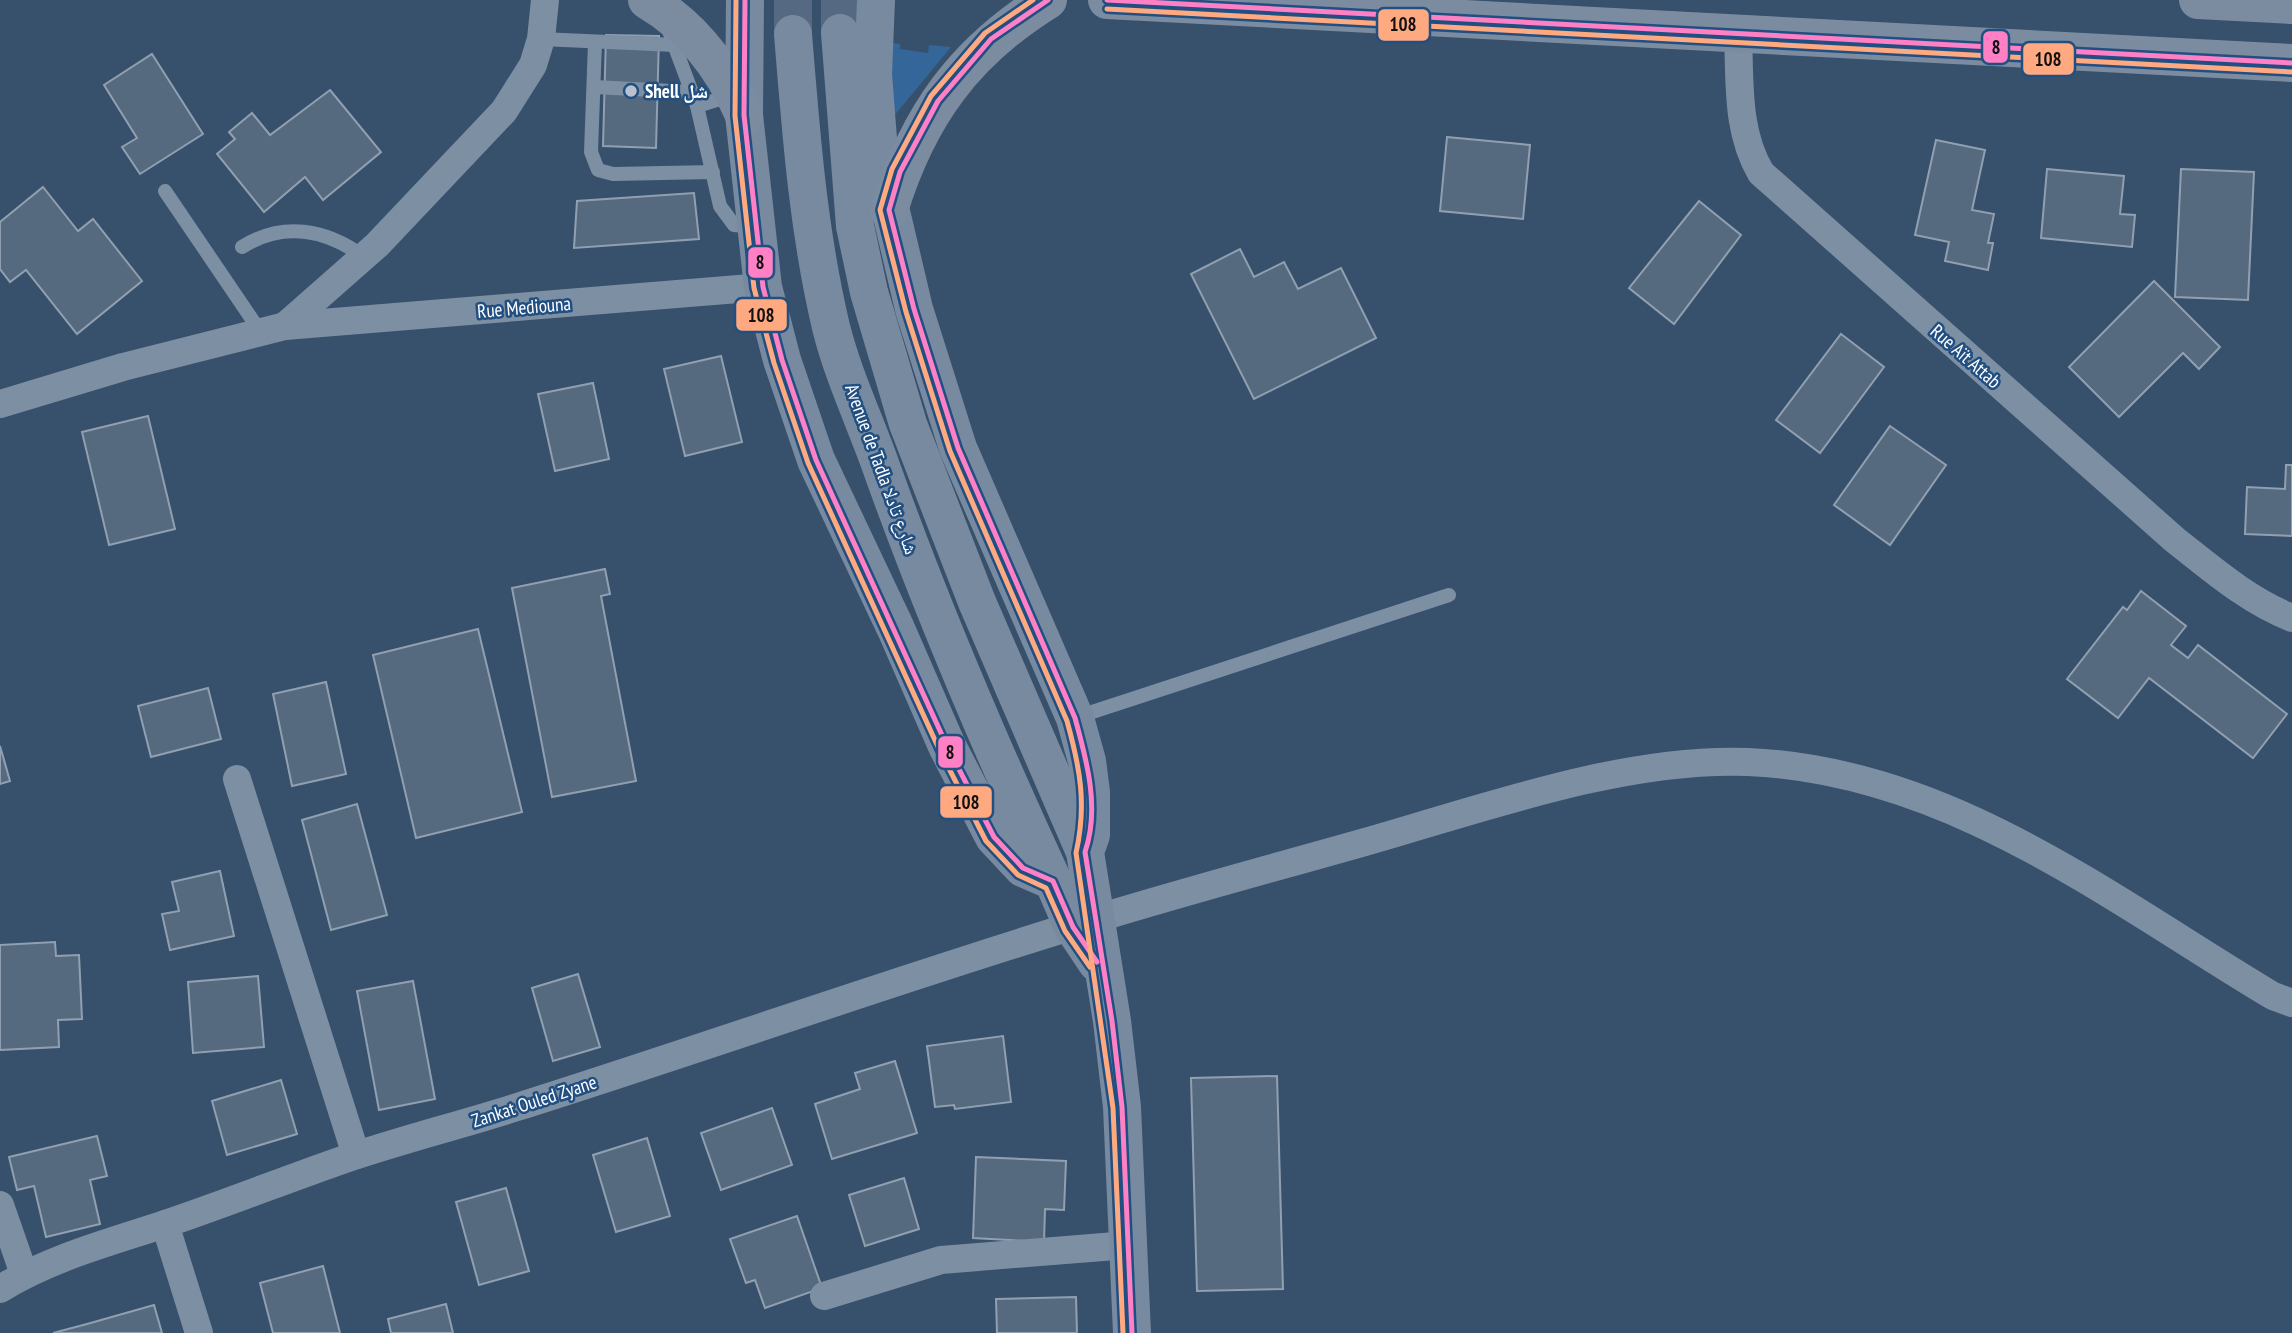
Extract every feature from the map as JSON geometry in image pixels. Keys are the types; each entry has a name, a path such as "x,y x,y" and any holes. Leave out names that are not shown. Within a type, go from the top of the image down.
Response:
{"main road":[{"path":"746,0 740,104 762,287 782,360 816,460 896,629 947,746 994,837 1023,867 1053,881"},
{"name":"Avenue de Tadla شارع تادلا","path":"876,0 874,120 889,210 914,309 958,449 1075,718 1087,761 1091,792 1091,835 1085,852 1085,922"},
{"path":"889,210 911,148 938,101 991,39 1048,0"},
{"path":"1107,0 2292,63"},
{"path":"2198,0 2292,5"},
{"path":"653,4 704,47 740,104"},
{"name":"Avenue de Tadla شارع تادلا","path":"840,33 855,226 873,305 908,424 977,602 1085,852"},
{"name":"Avenue de Tadla شارع تادلا","path":"793,34 804,176 815,254 832,331 948,646 1053,881 1085,922 1102,971 1112,1021 1122,1107 1132,1333"}],"street":[{"name":"Rue Mediouna","path":"273,329 364,257 446,175 504,111 527,77 541,39 545,0"},
{"name":"Rue Aït Attab","path":"1738,33 1742,122 1749,153 1761,173 2175,540 2241,592 2292,618"},
{"name":"Rue Mediouna","path":"0,404 273,329 762,287"},
{"name":"Zankat Ouled Zyane","path":"0,1290 24,1274 103,1243 166,1224 356,1156 509,1110 1085,922 1569,784 1664,768 1749,762 1811,769 1878,784 1977,820 2113,896 2273,996 2292,1003"},
{"path":"237,779 356,1156"},
{"path":"0,1205 24,1274"},
{"path":"166,1224 199,1333"},
{"path":"824,1296 942,1260 1128,1245"}],"lane":[{"path":"653,4 675,45 695,99 720,206 734,225 755,226"},
{"path":"541,39 675,45"},
{"path":"595,41 591,152 598,170 613,174 713,172"},
{"path":"594,87 740,104"},
{"path":"165,191 273,329"},
{"path":"242,247 271,233 299,230 335,238 364,257"},
{"path":"1075,718 1449,594"}],"shaded area":[{"path":"893,43 900,44 900,49 928,53 929,45 951,47 889,122"}],"building":[{"name":"Shell شل","path":"606,35 659,36 656,148 603,146"},
{"path":"152,54 203,134 140,174 122,147 137,138 104,85"},
{"path":"330,90 381,152 323,200 305,177 264,212 217,154 235,139 229,132 252,113 270,135"},
{"path":"1447,137 1530,145 1523,219 1440,211"},
{"path":"1936,140 1985,150 1972,210 1994,214 1988,243 1993,243 1988,270 1945,261 1949,242 1915,235"},
{"path":"2047,169 2124,176 2120,214 2135,215 2132,247 2041,238"},
{"path":"2181,169 2254,172 2248,300 2175,297"},
{"path":"43,187 78,231 93,219 142,281 77,334 26,270 10,282 0,269 0,222"},
{"path":"694,193 699,239 574,248 577,201"},
{"path":"1699,201 1741,235 1674,324 1629,288"},
{"path":"1240,249 1254,277 1284,262 1298,289 1341,268 1376,338 1254,399 1191,274"},
{"path":"2154,281 2220,347 2199,369 2183,353 2119,417 2069,367"},
{"path":"1841,334 1884,367 1820,453 1776,420"},
{"path":"721,356 742,442 685,456 664,369"},
{"path":"593,383 609,459 555,471 538,394"},
{"path":"148,416 175,529 109,545 82,432"},
{"path":"1890,426 1946,465 1890,545 1834,505"},
{"path":"2286,465 2292,465 2292,536 2245,534 2247,487 2285,489"},
{"path":"605,569 610,594 601,596 636,781 552,797 512,588"},
{"path":"2141,591 2186,626 2171,645 2188,658 2198,645 2287,714 2253,758 2149,678 2118,718 2067,679 2123,607 2127,610"},
{"path":"478,629 522,812 416,838 373,655"},
{"path":"326,682 346,774 292,786 273,694"},
{"path":"208,688 221,739 151,757 138,706"},
{"path":"0,746 10,781 0,784"},
{"path":"357,804 387,915 331,930 302,820"},
{"path":"220,871 234,936 170,950 162,914 179,911 172,882"},
{"path":"55,942 56,956 79,955 82,1019 58,1020 59,1047 0,1050 0,945"},
{"path":"578,974 600,1047 553,1061 532,988"},
{"path":"258,976 264,1047 193,1053 188,982"},
{"path":"413,981 435,1099 379,1110 357,991"},
{"path":"1003,1036 1011,1102 955,1109 954,1105 935,1107 927,1046"},
{"path":"895,1061 917,1133 832,1159 815,1104 860,1089 855,1073"},
{"path":"1277,1076 1283,1289 1197,1291 1191,1078"},
{"path":"281,1080 297,1134 227,1155 212,1101"},
{"path":"772,1108 792,1165 721,1190 701,1133"},
{"path":"97,1136 107,1176 90,1180 100,1224 46,1237 34,1186 17,1190 9,1157"},
{"path":"647,1138 670,1216 616,1232 593,1155"},
{"path":"976,1157 1066,1161 1064,1210 1045,1209 1044,1242 973,1238"},
{"path":"904,1178 919,1229 865,1246 849,1195"},
{"path":"506,1188 529,1271 479,1285 456,1202"},
{"path":"797,1216 822,1288 765,1308 755,1280 746,1283 730,1239"},
{"path":"323,1266 340,1333 273,1333 260,1283"},
{"path":"1076,1297 1077,1333 997,1333 996,1299"},
{"path":"446,1304 453,1333 391,1333 388,1319"},
{"path":"154,1305 162,1333 53,1333 87,1324"}],"tunnel":[{"path":"793,0 793,34"},
{"path":"840,0 840,33"}],"transit line":[{"name":"108","path":"736,0 735,116 754,288 774,363 808,463 939,749 986,841 1018,875 1046,888 1065,931 1090,967"},
{"name":"8","path":"745,0 744,115 763,287 782,360 816,460 947,746 994,837 1023,868 1053,881 1073,927 1097,962"},
{"name":"108","path":"1033,0 985,33 931,96 892,169 880,210 906,312 950,451 1067,721 1075,755 1081,802 1076,853 1113,1108 1123,1333"},
{"name":"8","path":"1048,0 991,39 938,101 900,172 889,210 914,309 958,448 1075,718 1084,751 1092,802 1085,852 1112,1021 1122,1107 1132,1333"},
{"name":"8","path":"1107,0 2292,63"},
{"name":"108","path":"1107,9 2292,72"}],"place":[{"name":"Shell شل","path":"631,91"}]}
